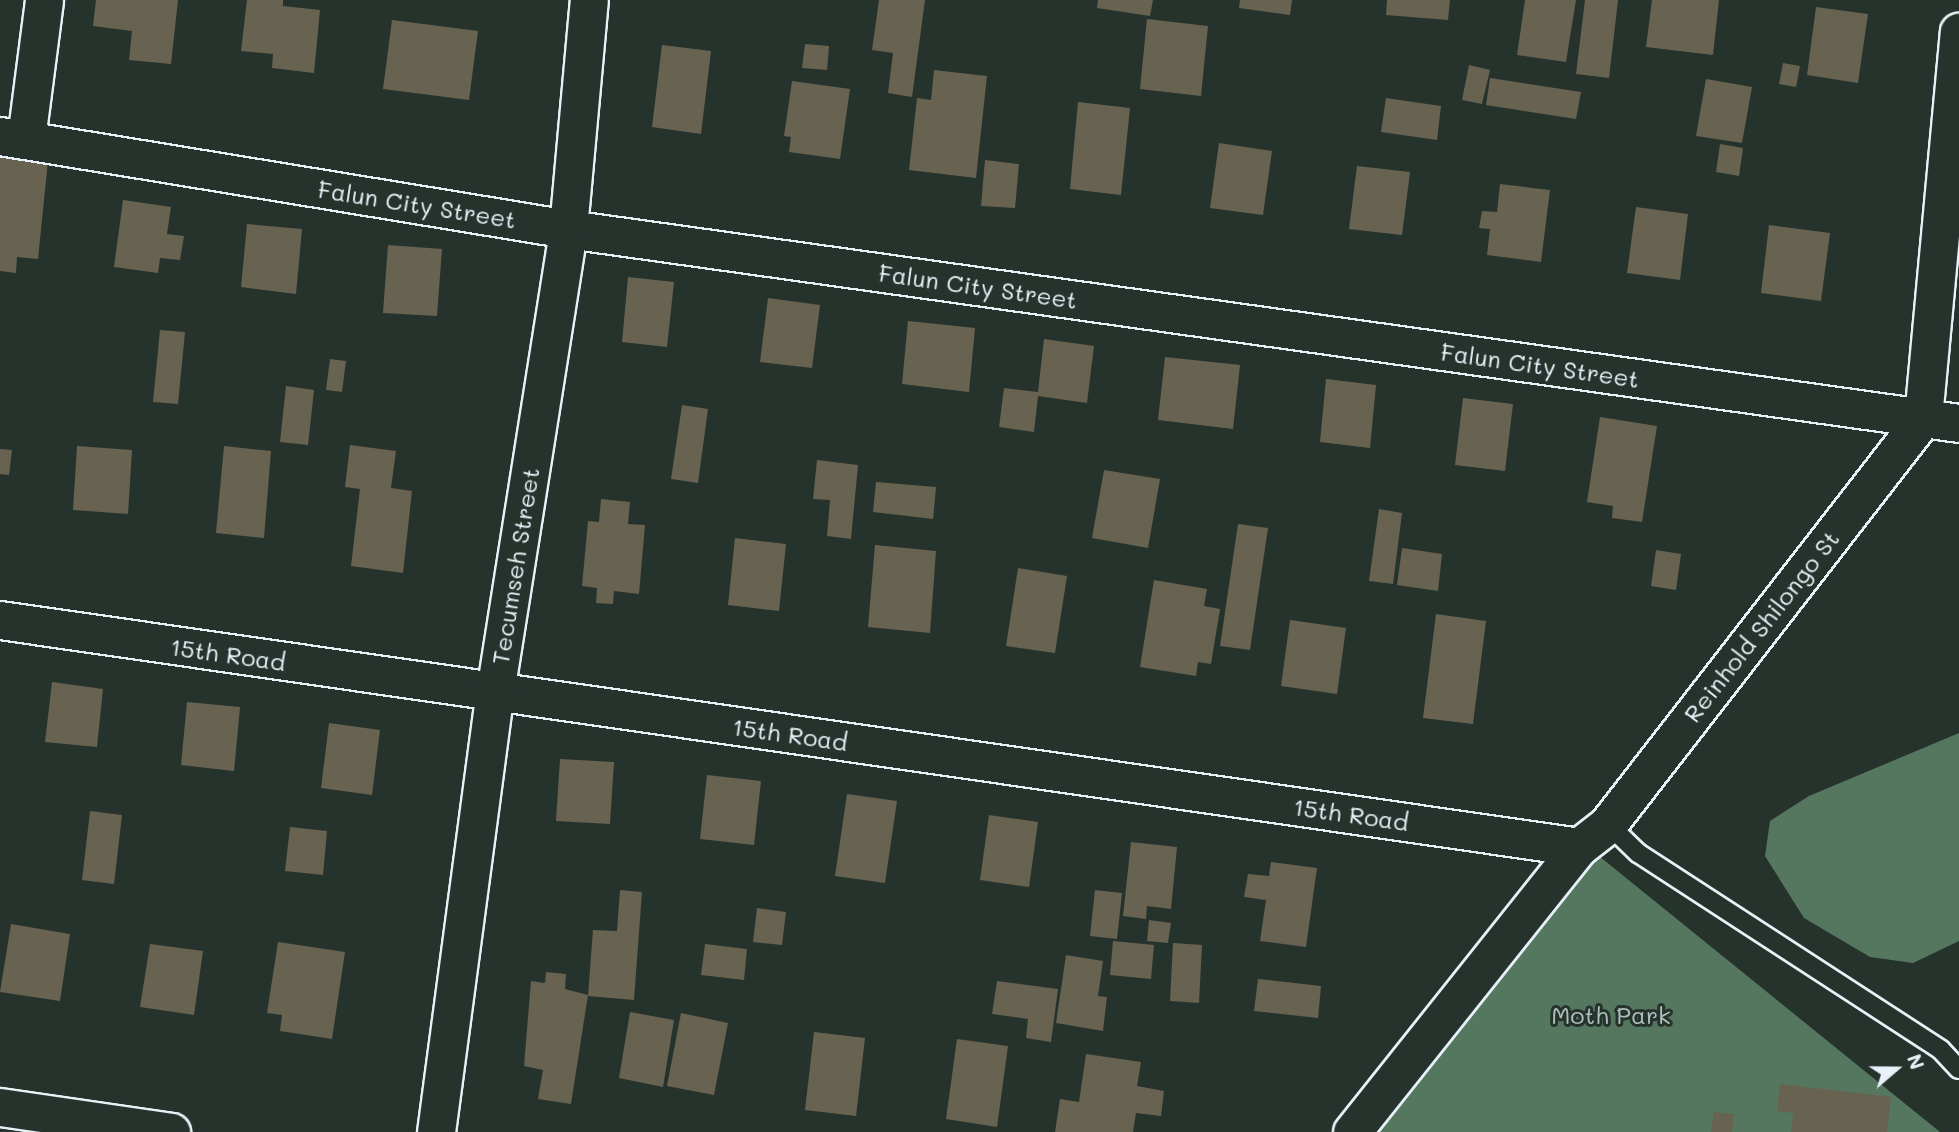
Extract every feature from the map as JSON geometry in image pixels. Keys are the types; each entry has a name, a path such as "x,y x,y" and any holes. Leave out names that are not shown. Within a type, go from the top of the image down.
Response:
{"street":[{"path":"13,138 44,0"},
{"name":"Tecumseh Street","path":"436,1132 495,692 568,229 589,0"},
{"path":"1923,418 1959,32"},
{"name":"Falun City Street","path":"13,138 568,229 1959,423"},
{"name":"Reinhold Shilongo St","path":"1352,1132 1579,847 1608,824 1923,418"},
{"name":"15th Road","path":"0,620 1579,847"},
{"path":"0,1107 171,1132"}],"lane":[{"path":"1608,824 1638,853 1941,1050 1959,1069"}],"green space":[{"path":"1959,733 1959,941 1913,963 1870,957 1804,918 1765,856 1770,821 1809,796"},
{"name":"Moth Park","path":"1594,852 1940,1132 1370,1132"}],"building":[{"path":"96,0 178,0 171,64 129,60 132,31 93,26"},
{"path":"247,0 283,0 283,6 320,10 314,73 272,68 273,54 241,51"},
{"path":"879,0 925,0 912,97 888,93 893,53 872,50"},
{"path":"1098,0 1153,0 1150,16 1097,8"},
{"path":"1240,0 1292,0 1290,15 1239,8"},
{"path":"1387,0 1450,0 1448,20 1386,15"},
{"path":"1525,0 1576,0 1566,62 1517,55"},
{"path":"1585,0 1618,0 1609,78 1576,74"},
{"path":"1652,0 1719,0 1713,55 1646,47"},
{"path":"1816,7 1868,14 1858,83 1807,75"},
{"path":"1147,19 1208,26 1201,96 1140,89"},
{"path":"392,20 478,31 469,100 383,89"},
{"path":"805,44 829,46 827,70 802,68"},
{"path":"662,45 711,51 701,134 652,127"},
{"path":"1783,63 1800,66 1796,87 1779,84"},
{"path":"1469,65 1490,70 1482,104 1462,100"},
{"path":"934,70 987,76 976,178 909,170 917,98 931,100"},
{"path":"1490,78 1581,92 1576,119 1486,105"},
{"path":"1706,79 1752,87 1742,143 1696,136"},
{"path":"792,81 850,89 840,159 789,152 791,137 784,136"},
{"path":"1386,98 1441,106 1437,140 1381,132"},
{"path":"1078,102 1130,108 1121,195 1070,189"},
{"path":"1219,143 1272,151 1263,215 1210,208"},
{"path":"1720,144 1743,148 1739,176 1716,172"},
{"path":"0,156 48,161 38,259 17,257 16,273 0,271"},
{"path":"985,160 1019,164 1015,208 981,206"},
{"path":"1357,166 1410,172 1402,235 1349,229"},
{"path":"1500,184 1550,190 1541,262 1487,255 1490,229 1479,228 1482,211 1497,212"},
{"path":"123,200 171,207 167,234 184,236 180,260 160,258 158,273 114,267"},
{"path":"1636,207 1688,214 1680,280 1627,273"},
{"path":"247,224 302,229 296,294 241,287"},
{"path":"1769,225 1830,233 1821,301 1761,293"},
{"path":"388,245 442,249 437,316 383,313"},
{"path":"628,277 674,282 667,347 622,342"},
{"path":"768,298 820,305 812,368 760,362"},
{"path":"908,321 975,328 969,392 902,384"},
{"path":"160,330 185,332 178,404 153,402"},
{"path":"1044,339 1094,346 1087,403 1038,396 1034,432 999,427 1004,388 1038,392"},
{"path":"1165,357 1240,365 1233,429 1158,420"},
{"path":"330,359 346,361 342,392 326,390"},
{"path":"1326,379 1376,385 1370,448 1320,442"},
{"path":"286,386 314,390 308,445 280,442"},
{"path":"1463,398 1513,404 1505,471 1455,465"},
{"path":"682,405 708,409 698,483 671,479"},
{"path":"1600,417 1657,426 1642,522 1612,518 1613,506 1587,502"},
{"path":"350,445 396,451 391,488 412,491 403,573 351,566 360,489 345,487"},
{"path":"77,446 132,450 128,514 73,510"},
{"path":"224,446 271,451 264,538 216,533"},
{"path":"0,449 12,450 9,475 0,474"},
{"path":"817,460 858,465 851,539 827,536 830,500 813,499"},
{"path":"1104,470 1160,479 1148,548 1092,538"},
{"path":"876,482 936,487 933,519 873,512"},
{"path":"601,499 630,502 628,524 645,525 639,594 614,591 613,604 596,603 597,588 582,586 588,521 599,522"},
{"path":"1379,509 1402,513 1393,584 1369,581"},
{"path":"1238,524 1268,528 1250,650 1220,646"},
{"path":"735,538 786,544 779,611 728,605"},
{"path":"875,545 936,551 930,633 868,627"},
{"path":"1402,548 1442,554 1438,591 1397,585"},
{"path":"1656,550 1681,554 1676,590 1651,586"},
{"path":"1018,568 1067,576 1055,653 1006,646"},
{"path":"1154,580 1207,589 1204,606 1220,609 1211,664 1198,662 1196,676 1140,667"},
{"path":"1436,614 1486,621 1473,724 1423,718"},
{"path":"1290,620 1346,628 1337,694 1281,686"},
{"path":"52,682 103,689 97,747 45,742"},
{"path":"187,702 240,707 234,771 181,765"},
{"path":"329,723 380,730 372,795 321,788"},
{"path":"560,759 614,762 610,824 556,821"},
{"path":"707,775 761,781 754,845 700,839"},
{"path":"847,794 897,801 885,883 835,876"},
{"path":"90,811 122,815 114,884 82,880"},
{"path":"989,815 1038,822 1029,887 980,880"},
{"path":"290,827 327,831 323,875 285,871"},
{"path":"1131,842 1177,847 1171,909 1147,906 1146,919 1123,916"},
{"path":"1271,862 1317,868 1306,947 1260,941 1266,900 1244,897 1248,874 1269,876"},
{"path":"620,890 642,892 634,1000 588,996 593,930 617,931"},
{"path":"1095,890 1122,893 1117,939 1090,936"},
{"path":"757,908 786,912 782,945 753,942"},
{"path":"1149,920 1171,923 1168,943 1147,941"},
{"path":"11,924 70,934 60,1001 0,992"},
{"path":"1113,941 1154,945 1151,979 1110,975"},
{"path":"278,942 345,952 332,1039 280,1031 282,1015 267,1013"},
{"path":"1173,943 1202,945 1199,1003 1170,1001"},
{"path":"150,944 203,951 194,1015 140,1007"},
{"path":"705,944 747,949 744,980 701,975"},
{"path":"1066,955 1103,961 1098,996 1107,997 1103,1031 1056,1023"},
{"path":"546,972 566,974 565,989 588,995 571,1104 538,1099 543,1070 524,1066 531,981 545,983"},
{"path":"1258,979 1321,986 1318,1018 1254,1011"},
{"path":"997,981 1058,989 1051,1042 1026,1038 1028,1019 992,1014"},
{"path":"630,1012 674,1020 663,1087 619,1078"},
{"path":"681,1013 728,1023 714,1095 667,1086"},
{"path":"814,1032 865,1038 856,1116 805,1110"},
{"path":"957,1039 1008,1046 997,1127 946,1119"},
{"path":"1086,1054 1141,1062 1137,1086 1164,1091 1161,1116 1136,1113 1133,1132 1055,1132 1060,1099 1079,1102"},
{"path":"1780,1084 1891,1097 1887,1132 1791,1132 1793,1113 1777,1111"},
{"path":"1714,1112 1734,1114 1732,1132 1711,1132"}]}
